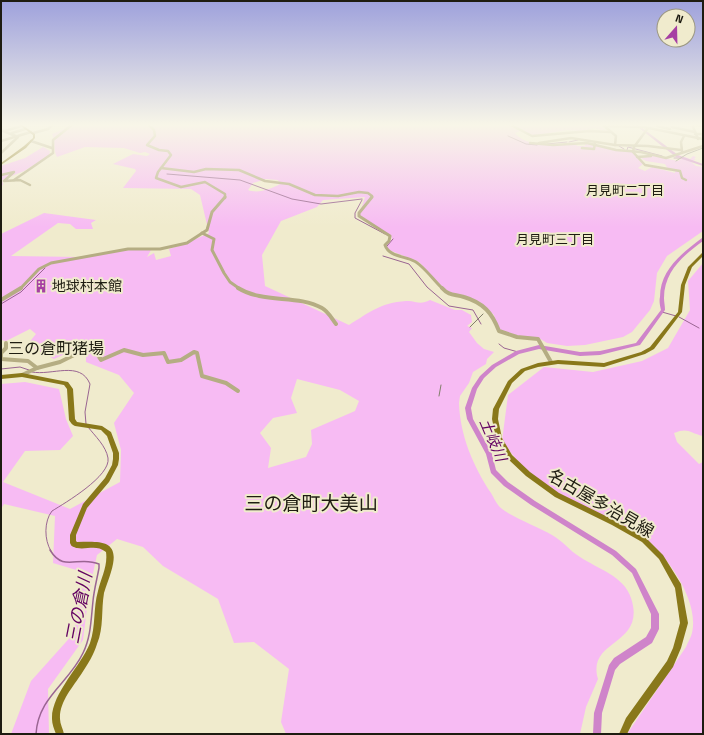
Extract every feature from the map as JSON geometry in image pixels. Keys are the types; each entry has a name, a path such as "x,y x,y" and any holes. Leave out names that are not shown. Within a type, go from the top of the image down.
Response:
{"main road":[{"name":"名古屋多治見線","path":"622,734 629,721 673,659 684,628 683,606 678,587 661,557 649,545 626,529 566,500 544,487 520,467 501,444 496,429 495,414 498,402 518,374 538,365 550,360 600,366 643,353 654,345 681,308 681,288 693,263 703,254"},
{"path":"1,377 24,374 66,383 69,385 72,420 75,424 102,428 109,434 116,453 115,465 107,480 85,506 77,523 72,540 77,545 101,545 106,547 109,550 110,561 101,594 99,629 94,645 89,656 62,697 58,708 56,717 60,734"}],"street":[{"path":"14,180 39,161 45,158"},
{"path":"1,300 22,289 37,271 51,263 128,249 167,248 185,244 202,233 208,227 212,212 226,196 205,182 181,187 157,178 156,175 168,158"},
{"path":"638,158 644,164 649,166 680,171 682,173 682,178 686,180"},
{"path":"161,168 194,172 206,169 239,170 265,181 289,184 320,196 338,196 355,192 368,193 372,196 359,213 359,216 369,221 379,230 390,236 389,241 385,245 387,250 395,255 415,261 446,293 482,305 493,316 499,331 516,337 535,338 540,341 550,360"},
{"path":"1,176 14,172 4,181 9,182 20,180 30,185"},
{"path":"202,233 214,239 212,250 217,255 224,274 235,287 261,297 299,300 320,307 324,309 336,324"},
{"path":"6,343 6,348 1,352 1,359 28,361 37,368"},
{"path":"24,374 37,368 60,362 80,352 89,350 96,351 101,360 124,350 143,355 161,352 164,353 168,362 174,362 194,352 197,353 199,359 199,372 202,376 226,383 238,391"}],"shaded area":[{"path":"24,158 45,158 24,171 2,180 3,185 1,186 1,166"},
{"path":"124,158 638,158 643,164 638,168 645,171 652,167 675,173 675,171 668,169 665,164 646,161 642,158 664,158 678,161 683,158 695,158 696,159 691,162 696,166 703,167 703,231 667,256 657,273 654,301 650,310 632,332 623,337 585,345 567,346 547,343 539,338 518,336 501,331 497,326 494,315 482,304 449,294 419,262 389,250 386,246 392,239 391,236 359,216 365,197 323,200 317,207 281,221 262,255 265,286 349,325 369,312 382,306 406,301 423,303 430,300 455,310 462,310 471,315 472,322 467,326 472,328 469,332 477,343 484,349 494,352 487,359 486,364 473,372 469,383 460,396 459,403 465,438 473,461 484,483 501,508 511,515 552,535 560,540 576,555 610,574 623,584 628,590 631,598 634,614 631,625 624,634 600,656 597,666 598,679 586,707 580,734 286,734 281,722 289,669 254,642 234,643 218,599 163,566 143,547 117,539 97,555 89,592 83,640 48,689 49,734 11,734 31,681 74,633 83,572 53,563 55,516 4,504 1,509 1,384 25,382 59,389 66,419 73,436 60,450 25,451 3,482 70,509 120,482 121,450 114,423 134,393 119,375 86,362 86,357 93,349 76,349 54,359 27,345 36,334 30,329 6,341 1,340 1,234 44,213 96,220 91,223 93,229 76,229 70,224 58,223 11,256 80,257 130,250 151,250 147,257 154,253 156,260 171,256 169,249 185,244 209,233 200,195 191,189 123,188 136,171 135,169 113,164","holes":["266,179 278,180 280,184 269,189 260,191 248,190 253,183","297,379 340,390 359,401 355,411 311,430 312,444 306,457 268,468 271,448 260,433 273,418 297,413 291,398"]},
{"path":"703,263 703,436 689,431 679,431 674,433 677,442 699,464 703,462 703,734 627,734 686,647 692,633 693,620 691,606 678,577 659,551 649,541 639,533 576,504 552,490 531,474 506,447 502,441 508,395 544,367 593,372 642,361 668,348 690,310 688,281"}],"waterway":[{"path":"684,158 703,165"},
{"path":"167,174 240,180 292,199 321,204 362,199"},
{"path":"362,200 355,213 355,218 385,234"},
{"path":"387,246 393,239"},
{"name":"土岐川","path":"597,734 598,713 612,668 617,661 649,640 655,629 655,614 634,571 614,553 533,503 506,484 493,471 489,454 470,419 468,408 475,388 482,377 494,366 518,352 539,347 580,354 600,353 638,344 663,310 663,287 671,268 685,253 703,239"},
{"path":"383,256 409,264 427,287 449,306 473,310 481,324"},
{"path":"1,304 21,292 45,268"},
{"path":"662,312 676,316"},
{"path":"679,317 699,328"},
{"path":"499,344 504,348 518,352"},
{"name":"三の倉川","path":"1,369 20,367 29,370"},
{"name":"三の倉川","path":"32,372 40,373 65,370 80,373 85,377 90,384 85,412 86,424"},
{"name":"三の倉川","path":"51,551 46,536 46,525 49,515 52,511 67,502 95,481 107,465 108,458 105,449 88,427"},
{"name":"三の倉川","path":"36,734 38,721 42,710 48,700 77,664 86,647 91,621 93,597 99,568 99,564 91,562 61,561 55,557 50,550"}],"railway":[{"path":"676,161 680,158"},
{"path":"470,327 483,314"},
{"path":"439,396 441,385"}],"place":[{"name":"地球村本館","path":"41,286"}],"district":[{"name":"月見町二丁目","path":"625,190"},
{"name":"月見町三丁目","path":"555,239"},
{"name":"三の倉町猪場","path":"56,348"},
{"name":"三の倉町大美山","path":"311,503"}]}
